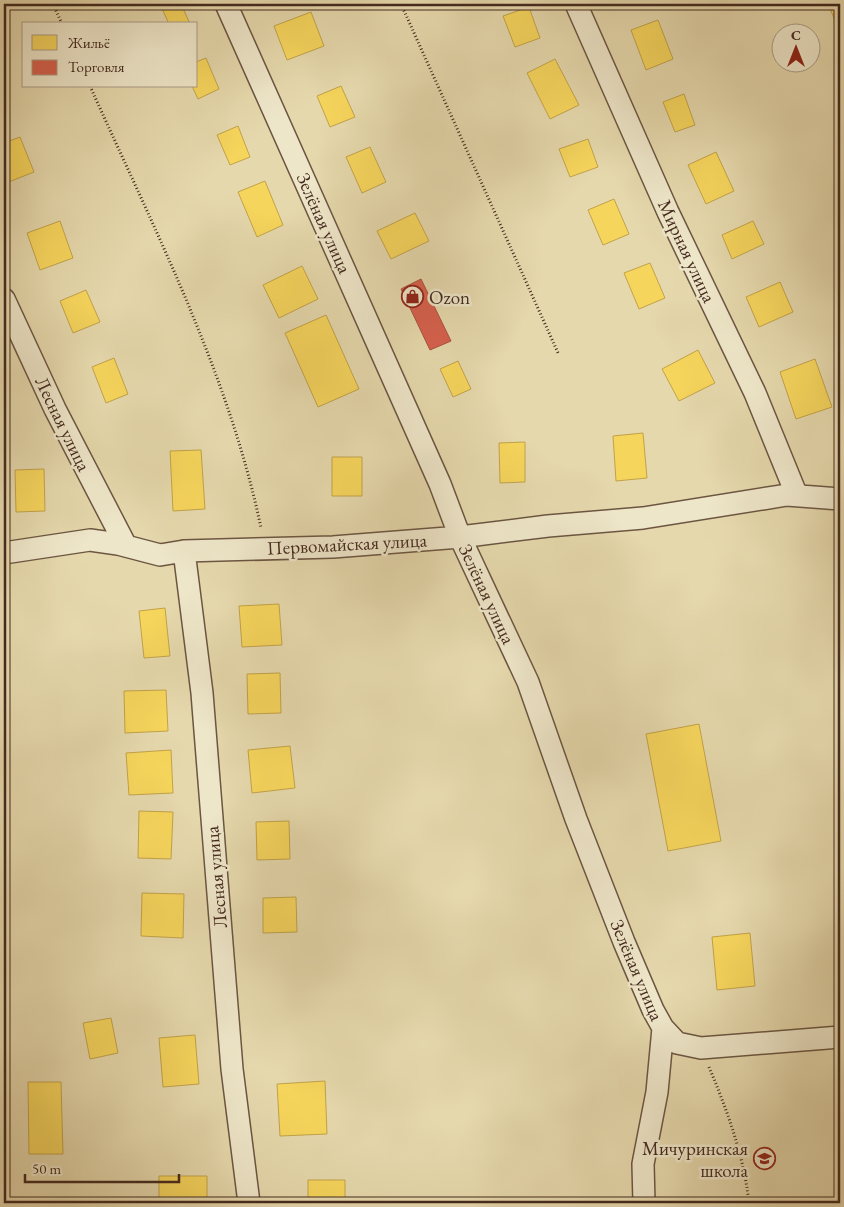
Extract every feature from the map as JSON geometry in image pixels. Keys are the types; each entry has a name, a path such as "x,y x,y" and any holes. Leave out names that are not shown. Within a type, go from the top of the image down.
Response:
{"street":[{"name":"Зелёная улица","path":"226,4 440,484 460,537 528,682 576,819 628,950 653,1010 663,1028 657,1092 643,1164 644,1203"},
{"name":"Мирная улица","path":"576,4 668,212 756,393 794,491 800,496"},
{"name":"Лесная улица","path":"4,299 55,409 126,546"},
{"name":"Первомайская улица","path":"4,553 90,540 126,546 160,555 184,551 333,547 460,537 548,526 643,518 787,495 840,499"},
{"name":"Лесная улица","path":"184,551 202,693 232,1069 248,1203"},
{"path":"663,1028 677,1043 701,1048 840,1038"}],"path":[{"path":"53,4 61,22"},
{"path":"400,4 559,355"},
{"path":"91,88 203,339 237,439 260,527 261,549"},
{"path":"701,1048 728,1114 750,1203"}],"building: Жильё":[{"path":"160,4 181,4 189,22 168,22"},
{"path":"840,4 840,31 830,9"},
{"path":"529,7 540,38 515,47 503,16"},
{"path":"311,12 324,46 287,60 274,26"},
{"path":"658,20 673,59 646,70 631,30"},
{"path":"206,58 219,89 198,99 193,88 198,88 198,61"},
{"path":"555,59 579,105 550,119 527,73"},
{"path":"341,86 355,117 330,127 317,96"},
{"path":"684,94 695,125 675,132 663,102"},
{"path":"238,126 250,157 230,165 217,135"},
{"path":"20,137 34,172 6,183 4,178 4,143"},
{"path":"588,139 598,167 570,177 559,149"},
{"path":"370,147 386,182 362,193 346,157"},
{"path":"716,152 734,191 706,204 688,165"},
{"path":"265,181 283,225 257,237 238,192"},
{"path":"614,199 629,234 603,245 588,210"},
{"path":"415,213 429,241 391,259 377,231"},
{"path":"60,221 73,258 40,270 27,233"},
{"path":"753,221 764,244 732,259 722,235"},
{"path":"650,263 665,298 639,309 624,273"},
{"path":"302,266 318,299 279,318 263,285"},
{"path":"780,282 793,312 759,327 746,297"},
{"path":"86,290 100,322 73,333 60,301"},
{"path":"326,315 359,389 318,407 285,333"},
{"path":"698,350 715,383 679,401 662,369"},
{"path":"114,358 128,394 106,403 92,367"},
{"path":"815,359 832,407 796,419 780,372"},
{"path":"458,361 471,389 453,397 440,369"},
{"path":"4,396 10,408 4,411"},
{"path":"643,433 647,478 616,481 613,436"},
{"path":"525,442 525,482 500,483 499,443"},
{"path":"201,450 205,509 173,511 170,451"},
{"path":"332,457 362,457 362,496 332,496"},
{"path":"44,469 45,511 16,512 15,470"},
{"path":"279,604 282,645 242,647 239,606"},
{"path":"165,608 170,656 144,658 139,611"},
{"path":"280,673 281,713 248,714 247,674"},
{"path":"166,690 168,731 125,733 124,691"},
{"path":"699,724 721,841 668,851 646,734"},
{"path":"290,746 295,788 252,793 248,750"},
{"path":"171,750 173,793 129,795 126,753"},
{"path":"139,811 173,812 171,859 138,858"},
{"path":"289,821 290,859 257,860 256,822"},
{"path":"142,893 184,894 183,938 141,936"},
{"path":"296,897 297,932 263,933 263,898"},
{"path":"750,933 755,986 717,990 712,937"},
{"path":"111,1018 118,1053 90,1059 83,1023"},
{"path":"195,1035 199,1084 163,1087 159,1038"},
{"path":"325,1081 327,1134 280,1136 277,1084"},
{"path":"28,1082 61,1082 63,1154 29,1154"},
{"path":"159,1176 207,1176 207,1203 159,1203"},
{"path":"308,1180 345,1180 345,1203 308,1203"}],"building: Торговля":[{"path":"421,279 451,341 430,350 401,289"}],"place":[{"name":"Ozon","path":"413,297"},
{"name":"Мичуринская школа","path":"764,1159"}]}
